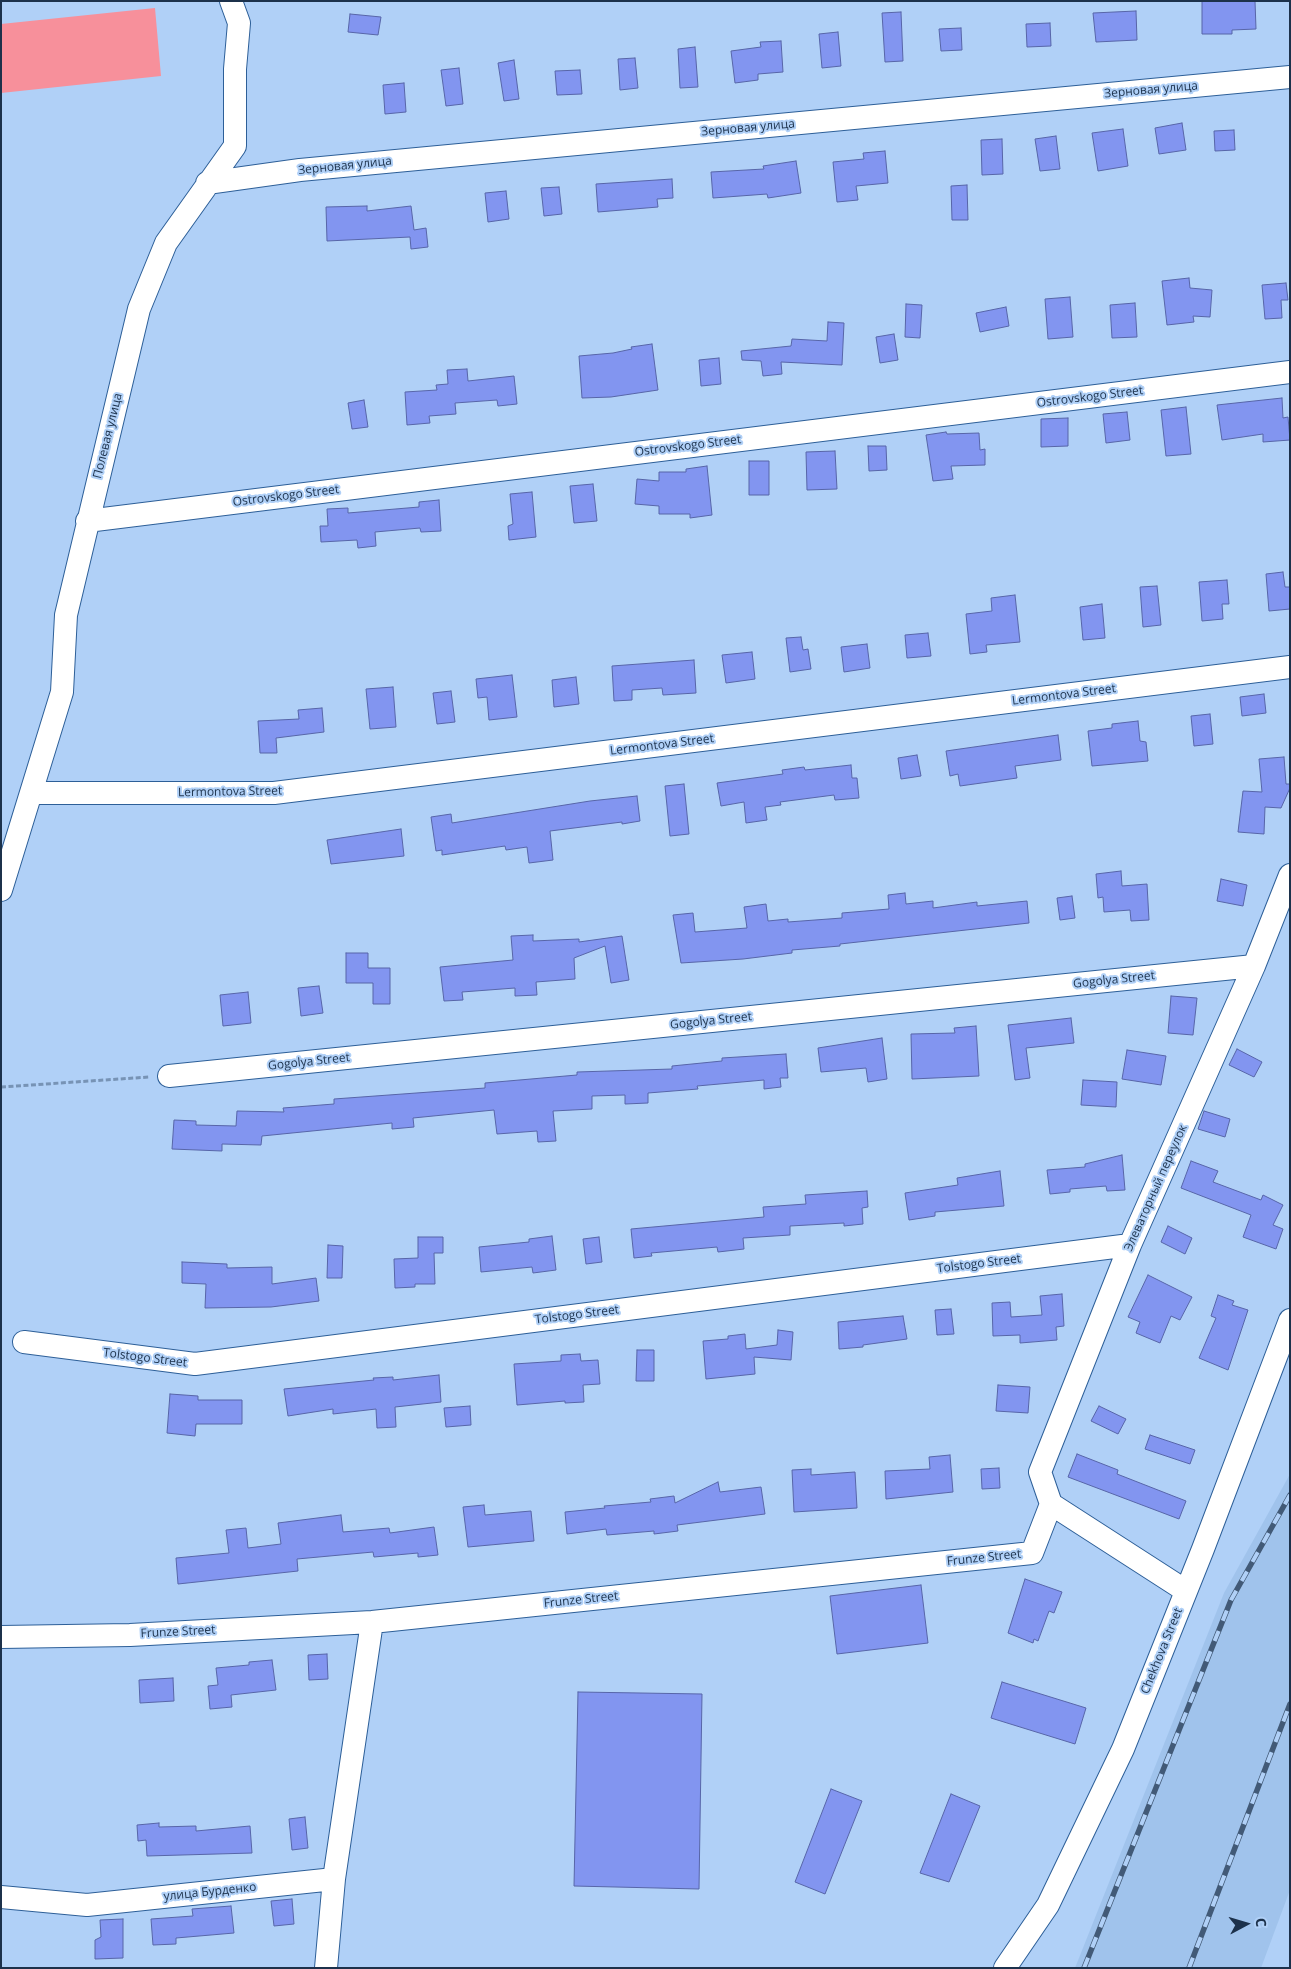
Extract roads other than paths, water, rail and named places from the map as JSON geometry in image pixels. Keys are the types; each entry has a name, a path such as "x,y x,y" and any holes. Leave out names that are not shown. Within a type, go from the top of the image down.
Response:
{"street":[{"name":"Полевая улица","path":"1,890 62,692 66,615 139,308 166,243 235,146 236,69 239,23 232,1"},
{"path":"239,23 248,1"},
{"name":"Зерновая улица","path":"207,183 310,170 1290,77"},
{"name":"Ostrovskogo Street","path":"87,521 1290,372"},
{"name":"Lermontova Street","path":"32,793 274,793 1290,667"},
{"name":"Элеваторный переулок","path":"1051,1504 1040,1472 1130,1245 1254,966 1290,875"},
{"name":"Gogolya Street","path":"169,1076 1254,966"},
{"name":"Tolstogo Street","path":"24,1342 195,1364 1130,1245"},
{"name":"Chekhova Street","path":"1005,1968 1048,1905 1119,1758 1186,1591 1290,1320"},
{"path":"1051,1504 1186,1591"},
{"name":"Frunze Street","path":"1,1637 130,1635 372,1622 1032,1552 1051,1504"},
{"path":"326,1968 334,1879 372,1622"},
{"name":"улица Бурденко","path":"1,1897 86,1905 334,1879"}],"railway":[{"path":"1084,1968 1231,1600 1290,1495"},
{"path":"1189,1968 1290,1704"}]}
